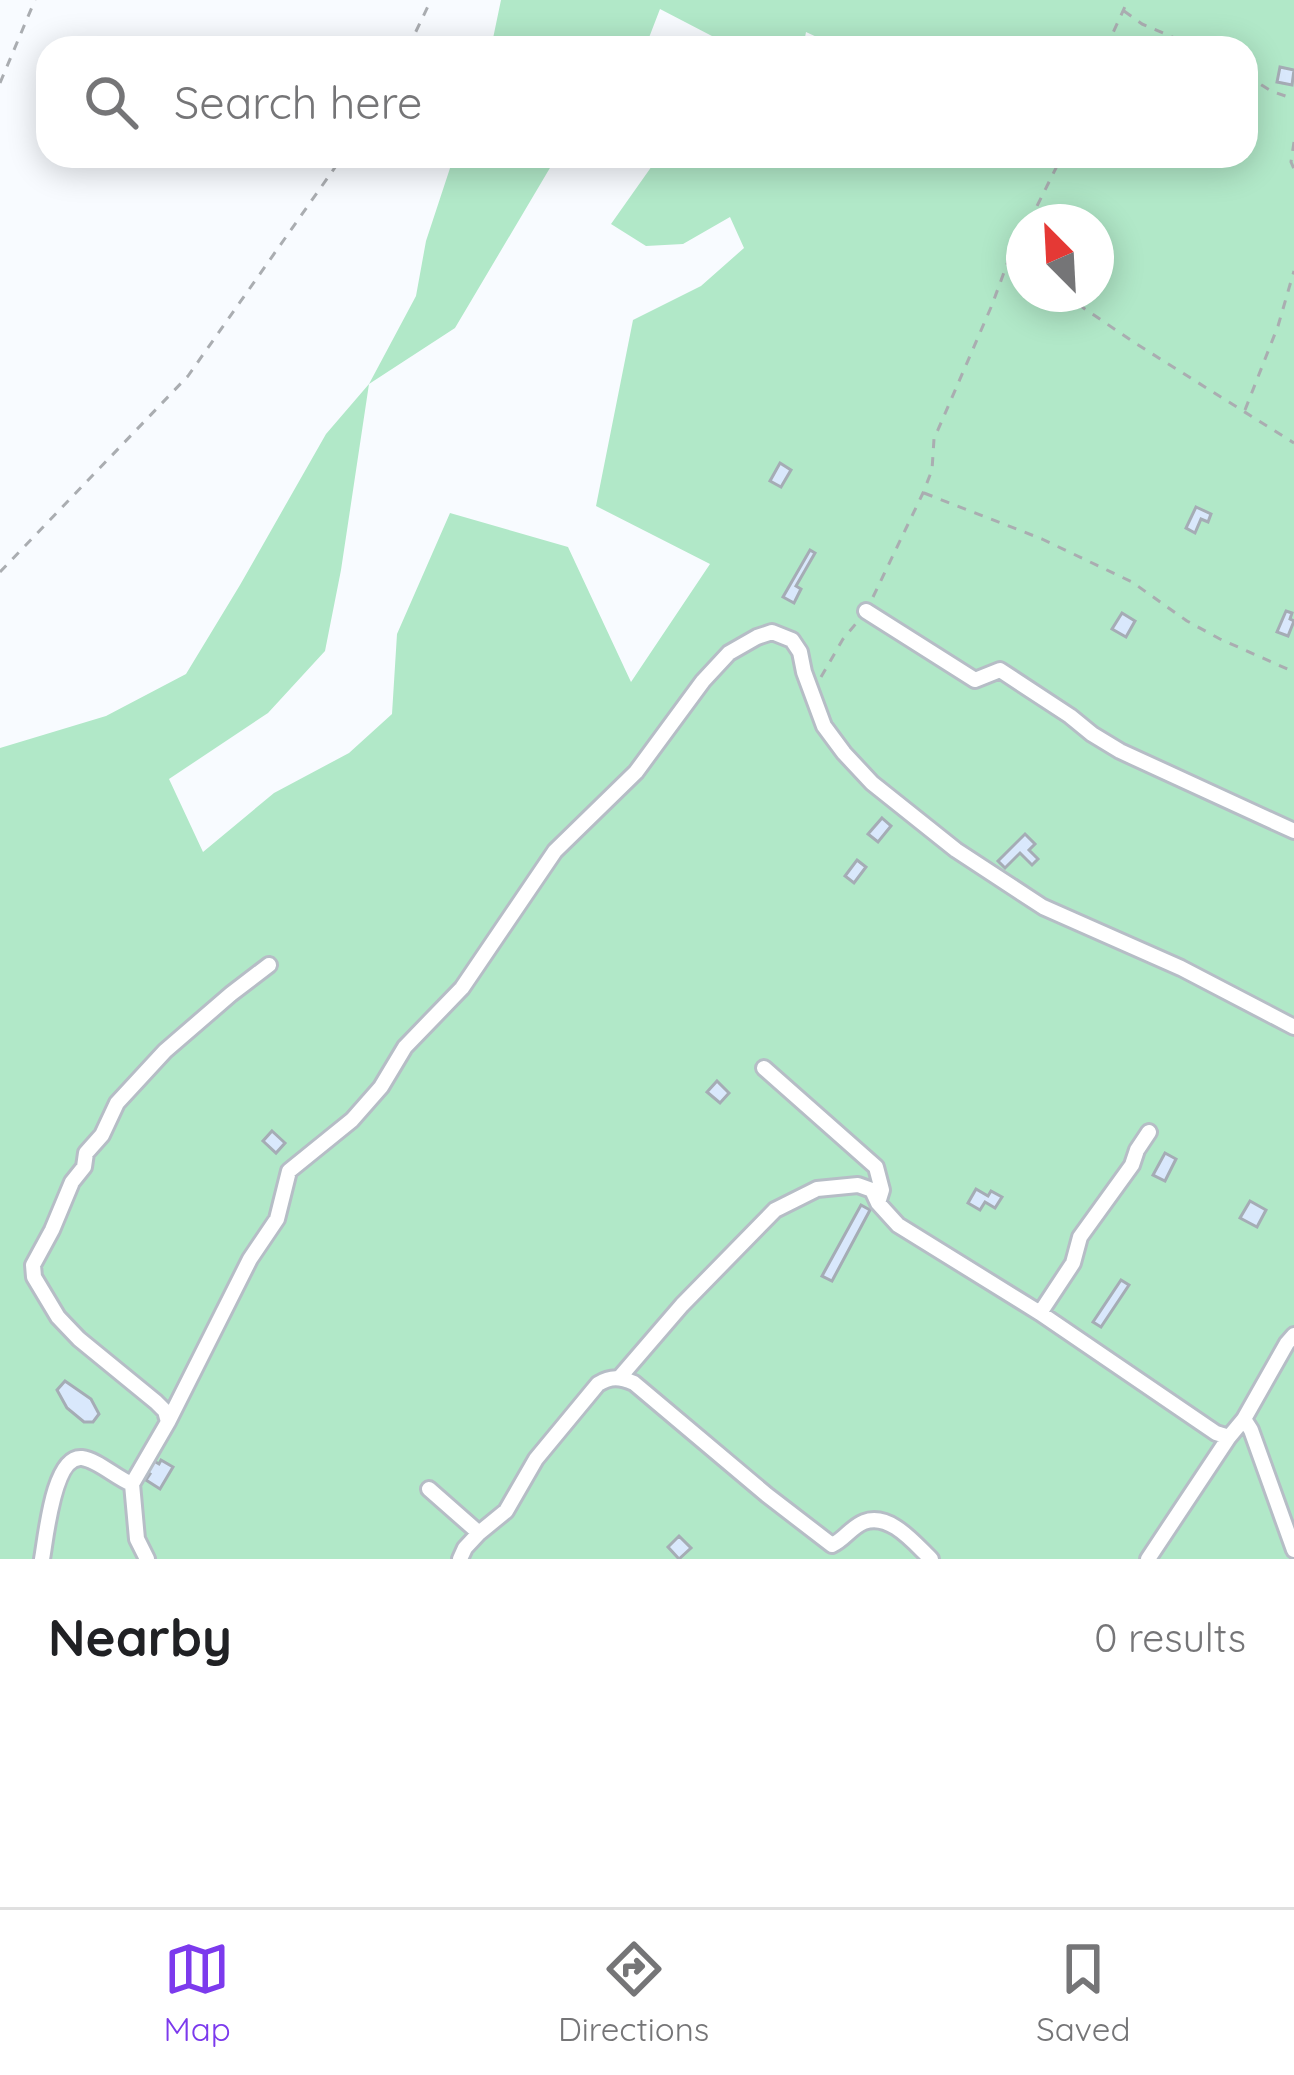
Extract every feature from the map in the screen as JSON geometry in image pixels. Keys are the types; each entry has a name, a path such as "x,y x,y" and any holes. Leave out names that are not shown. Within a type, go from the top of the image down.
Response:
{"street":[{"path":"866,611 975,680 1000,670 1120,751 1294,831"},
{"path":"147,1559 137,1539 133,1484 250,1259 277,1219 289,1171 352,1120 381,1087 405,1047 461,988 555,851 636,772 729,653 757,637 772,632 793,640 824,726 844,753 872,783 956,850 1043,907 1180,968 1294,1028"},
{"path":"168,1422 156,1402 58,1317 34,1277 33,1265 72,1182 84,1167 86,1154 102,1136 117,1103 165,1052 269,965"},
{"path":"764,1068 876,1166 882,1190 878,1203"},
{"path":"1040,1313 1073,1262 1080,1238 1132,1165 1149,1132"},
{"path":"620,1377 775,1210 817,1189 858,1185 872,1190 898,1226 1228,1437"},
{"path":"1148,1559 1244,1419 1294,1335"},
{"path":"460,1559 479,1533 506,1511 536,1459 598,1384 620,1377 634,1383 827,1552 864,1522 876,1521 903,1532 931,1559"},
{"path":"1244,1419 1294,1550"},
{"path":"42,1559 56,1490 63,1467 72,1459 85,1458 133,1484"},
{"path":"429,1489 479,1533"}],"path":[{"path":"0,83 35,0"},
{"path":"414,36 431,0"},
{"path":"1112,36 1128,0"},
{"path":"1124,11 1169,36"},
{"path":"1258,83 1294,99"},
{"path":"1294,142 1294,169"},
{"path":"0,572 188,376 335,168"},
{"path":"1038,204 1056,168"},
{"path":"812,687 866,611 923,493 932,470 934,439 1006,267"},
{"path":"1245,411 1294,271"},
{"path":"1090,312 1294,443"},
{"path":"923,493 1042,538 1132,582 1220,639 1294,672"}],"green space":[{"path":"501,0 1294,0 1294,1559 0,1559 0,748 106,716 186,674 326,434 369,384 325,651 268,713 169,779 203,852 274,793 349,753 392,714 397,634 450,513 568,547 631,682 710,564 596,506 633,320 701,286 744,248 730,217 683,244 646,246 611,224 651,168 1258,168 1258,36 815,36 806,32 805,36 712,36 660,9 650,36 494,36"},
{"path":"450,168 550,168 455,328 369,384 416,296 426,241"}],"building":[{"path":"1280,67 1294,70 1292,85 1277,82"},
{"path":"780,463 791,470 781,487 770,481"},
{"path":"1196,507 1211,514 1208,522 1201,519 1195,533 1186,528"},
{"path":"810,550 815,553 796,586 801,589 794,603 783,597"},
{"path":"1286,611 1294,621 1288,636 1277,632"},
{"path":"1122,613 1135,621 1126,637 1112,629"},
{"path":"882,818 891,826 878,842 868,834"},
{"path":"1025,834 1035,844 1029,850 1038,859 1032,865 1020,853 1005,868 998,861"},
{"path":"857,860 866,867 854,883 845,876"},
{"path":"717,1081 729,1093 720,1103 707,1092"},
{"path":"272,1131 285,1143 276,1153 263,1141"},
{"path":"1165,1153 1176,1159 1165,1181 1153,1175"},
{"path":"976,1189 1002,1197 995,1208 985,1202 980,1210 968,1203"},
{"path":"1250,1201 1266,1210 1257,1227 1240,1218"},
{"path":"861,1205 870,1210 832,1281 822,1276"},
{"path":"1121,1280 1129,1285 1101,1327 1093,1322"},
{"path":"65,1381 91,1399 99,1414 93,1422 84,1422 67,1408 57,1390"},
{"path":"161,1460 173,1467 160,1489 146,1480 154,1461 159,1464"},
{"path":"679,1536 691,1548 679,1559 668,1547"}]}
